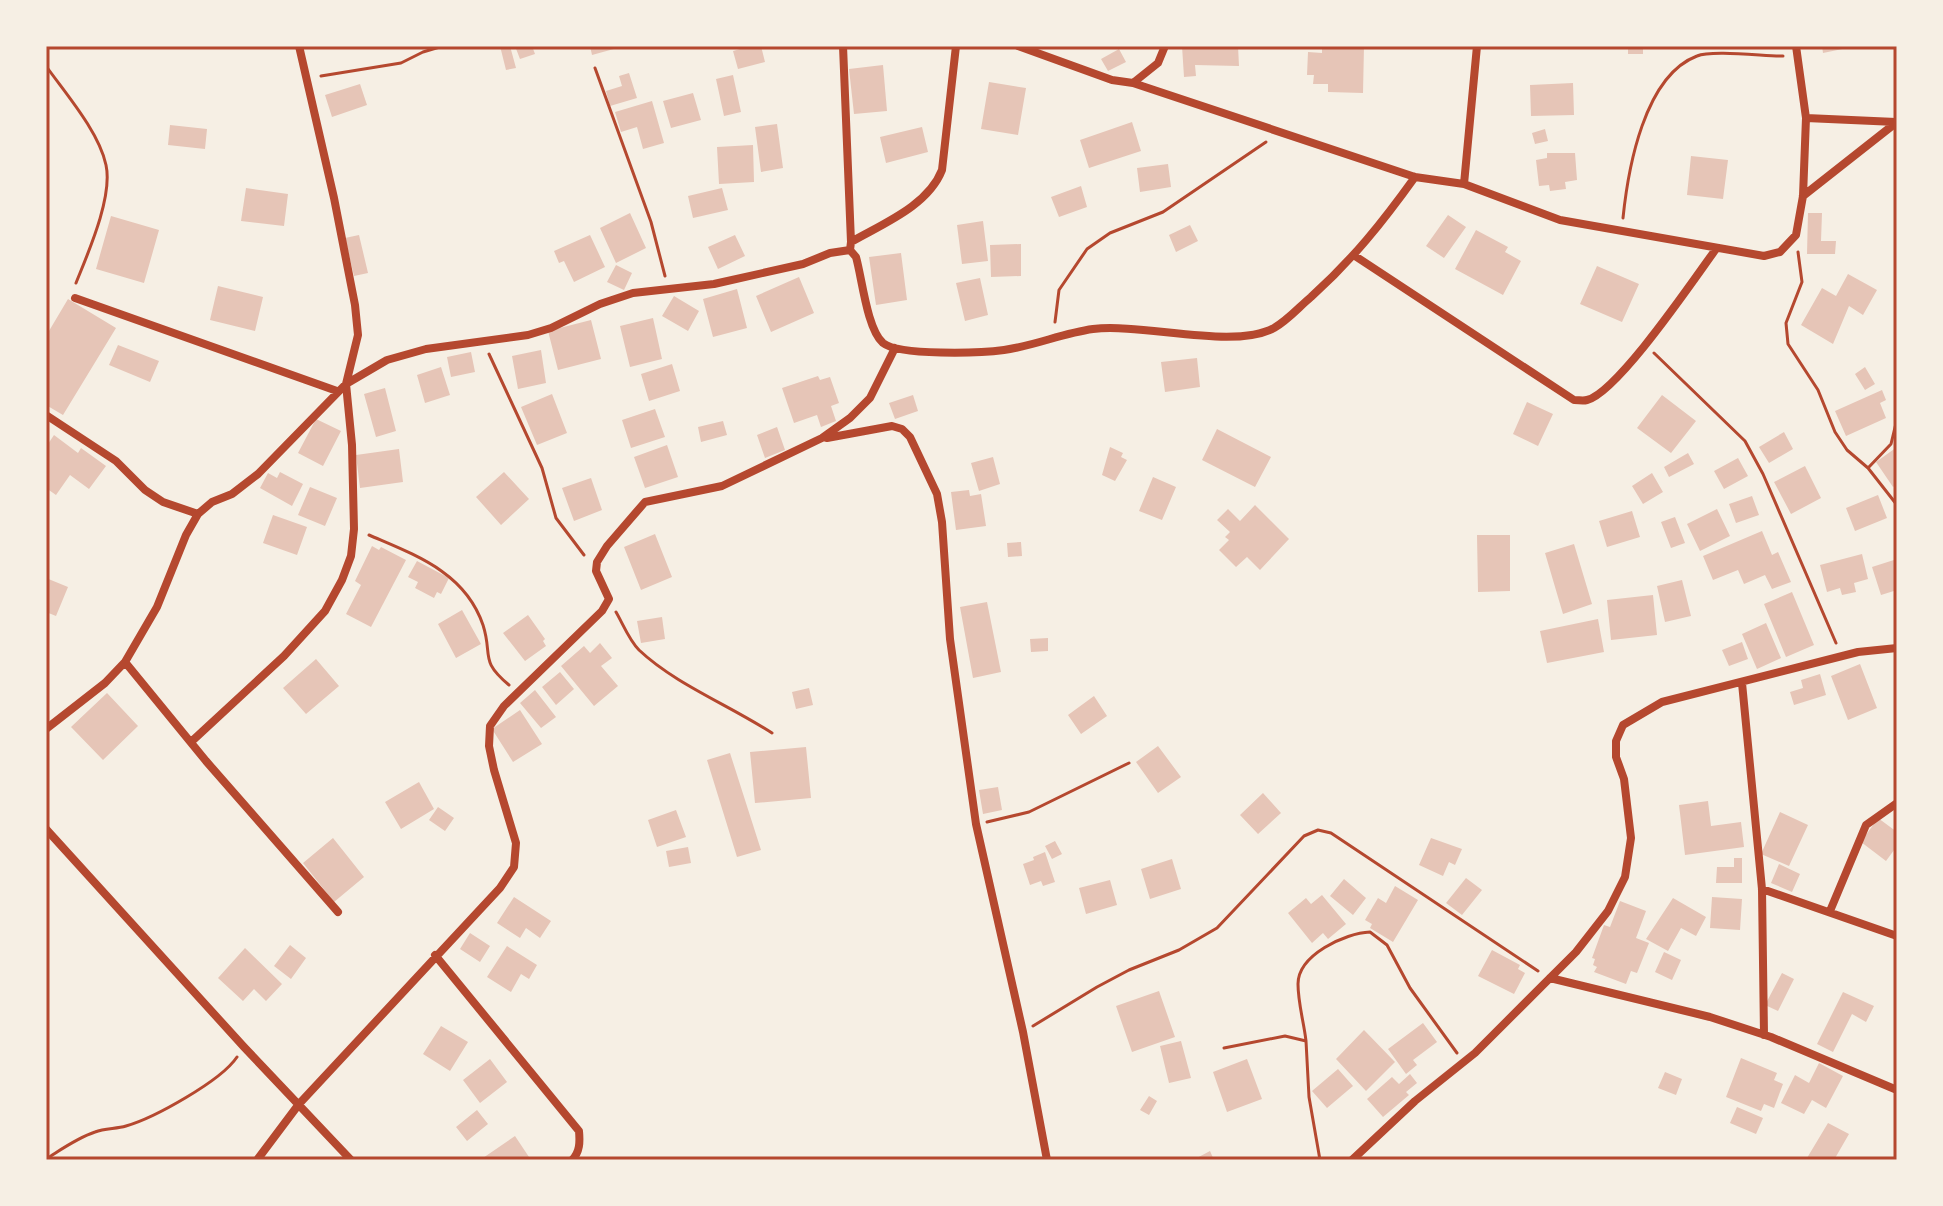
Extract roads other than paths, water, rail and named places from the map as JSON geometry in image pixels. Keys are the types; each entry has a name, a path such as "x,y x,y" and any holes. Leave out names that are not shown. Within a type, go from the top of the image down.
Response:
{"street":[{"path":"191,742 284,656 325,611 351,556 354,529 352,445 346,384 358,335 355,305 299,46"},
{"path":"843,46 850,246 856,257 875,334 884,344 895,348 949,352 1003,350 1108,327 1226,337 1255,335 1289,317 1355,256 1415,177"},
{"path":"46,729 105,683 125,662 157,607 186,535 198,514 258,474 346,384 387,360 426,349 484,343 539,332 600,304 633,293 714,284 803,264 850,246 927,194 937,184 942,170 956,46"},
{"path":"1018,46 1112,80 1133,83 1415,177 1464,184 1560,220 1764,256 1780,252 1796,235 1803,196 1806,118 1796,46"},
{"path":"1133,83 1158,63 1165,46"},
{"path":"1464,184 1477,46"},
{"path":"1806,118 1897,122"},
{"path":"1803,196 1897,122"},
{"path":"1355,256 1574,400 1587,400 1608,387 1645,345 1716,249"},
{"path":"75,298 337,391"},
{"path":"257,1160 299,1104 500,888 514,867 516,843 489,746 490,726 504,706 594,621 609,599 596,571 597,562 607,546 645,502 722,486 822,438 850,418 870,398 895,348"},
{"path":"46,415 64,430 116,461 163,502 198,514"},
{"path":"822,438 892,426 902,429 910,437 937,494 942,522 950,639 976,824 1023,1032 1047,1160"},
{"path":"1352,1160 1415,1101 1464,1063 1576,952 1608,911 1625,877 1631,838 1624,779 1616,757 1616,741 1623,725 1662,702 1858,652 1897,648"},
{"path":"125,662 338,912"},
{"path":"1742,683 1762,889 1764,1035"},
{"path":"1830,911 1866,825 1897,803"},
{"path":"46,829 351,1160"},
{"path":"1762,889 1897,936"},
{"path":"435,955 579,1131 577,1155 572,1160"},
{"path":"1550,979 1710,1017 1764,1035 1897,1090"}]}
